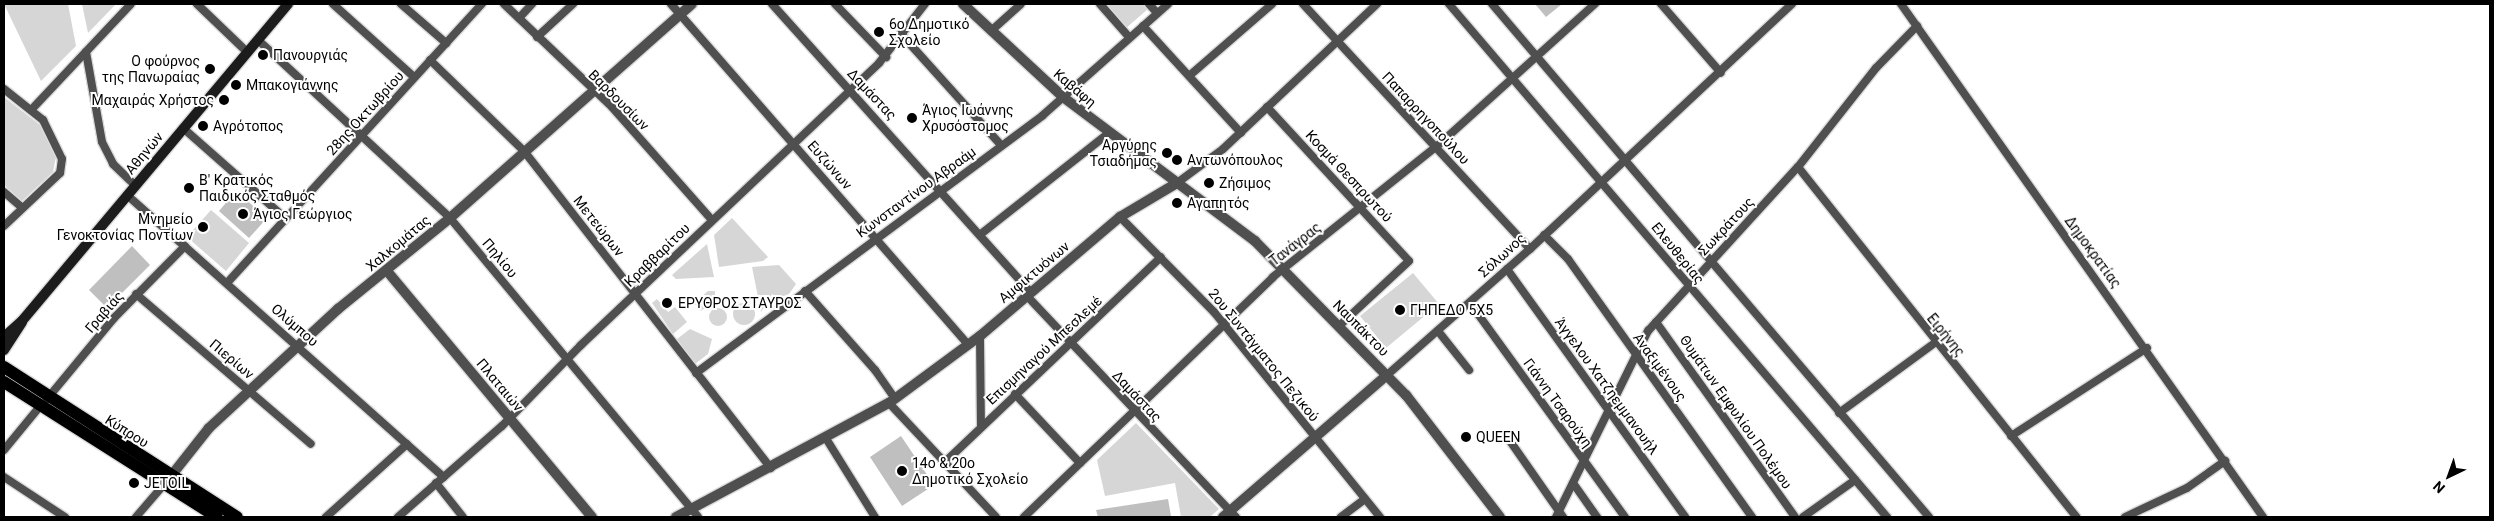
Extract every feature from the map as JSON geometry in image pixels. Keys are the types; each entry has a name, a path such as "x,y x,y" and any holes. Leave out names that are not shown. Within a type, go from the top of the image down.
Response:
{"main road":[{"name":"Αθηνών","path":"4,350 22,321 288,4"},
{"name":"Αθηνών","path":"4,337 22,321"},
{"name":"Κύπρου","path":"4,367 44,402"},
{"name":"Κύπρου","path":"4,382 44,402 168,480 237,517"},
{"name":"Κύπρου","path":"168,480 217,517"}],"street":[{"path":"32,109 131,4"},
{"path":"197,4 247,52"},
{"path":"333,4 414,77"},
{"path":"401,4 446,43"},
{"name":"28ης Οκτωβρίου","path":"227,283 482,4"},
{"name":"Βαρδουσίων","path":"504,4 594,91 712,220"},
{"path":"519,18 532,4"},
{"path":"538,37 572,4"},
{"name":"Ευζώνων","path":"671,4 794,142 968,344"},
{"name":"Χαλκομάτας","path":"136,517 209,428 299,344 450,218 692,4"},
{"name":"Δαμάστας","path":"772,4 942,188 1070,343 1230,515"},
{"path":"835,4 886,56"},
{"name":"Κραββαρίτου","path":"398,517 509,418 567,358 886,56 925,4"},
{"name":"Καβάφη","path":"963,4 1063,97 1177,183"},
{"path":"991,31 1021,4"},
{"path":"1100,4 1130,37"},
{"path":"1149,4 1157,13"},
{"name":"Κωνσταντίνου Αβραάμ","path":"696,374 875,236 1001,145 1063,97 1168,4"},
{"path":"1189,76 1272,4"},
{"name":"Παπαρρηγοπούλου","path":"1303,4 1530,249"},
{"name":"Αμφικτυόνων","path":"676,517 694,513 771,468 827,440 892,401 980,336 1120,218 1177,183 1241,132 1377,4"},
{"name":"Ελευθερίας","path":"1449,4 1513,76 1887,517"},
{"name":"Ελευθερίας","path":"1492,4 1624,156 1710,261 1929,517"},
{"name":"Τανάγρας","path":"1024,517 1133,410 1284,269 1436,148 1535,55 1594,4"},
{"path":"1661,4 1721,73"},
{"name":"Σόλωνος","path":"1230,515 1530,249 1624,156 1721,73 1792,4"},
{"name":"Δημοκρατίας","path":"1901,4 2147,348 2263,517"},
{"path":"1143,26 1241,132"},
{"name":"Σωκράτους","path":"1560,516 1573,483 1635,354 1656,322 1798,167 1876,68 1917,26"},
{"path":"901,34 1001,145"},
{"name":"Πηλίου","path":"258,40 363,135 450,218 694,513"},
{"path":"86,52 102,142 113,164 135,185"},
{"name":"Μετεώρων","path":"430,60 524,151 771,468"},
{"path":"4,89 32,109 51,131 62,159 60,173 21,207 4,226"},
{"name":"Κοσμά Θεσπρωτού","path":"1268,107 1410,264 1339,326"},
{"path":"183,128 285,218"},
{"path":"981,234 1109,133"},
{"name":"Ειρήνης","path":"1798,167 2076,517"},
{"name":"Ναυπάκτου","path":"1177,183 1240,229 1284,269 1387,375 1500,517"},
{"path":"4,192 21,207"},
{"name":"Ολύμπου","path":"127,195 299,344 443,477"},
{"name":"2ου Συντάγματος Πεζικού","path":"1120,218 1161,257 1223,325 1380,517"},
{"name":"Αναξιμένους","path":"1544,235 1568,259 1752,517"},
{"name":"Γραβιάς","path":"4,450 136,294 184,246"},
{"name":"Επισμηναγού Μπεσλεμέ","path":"944,463 1161,257"},
{"name":"Άγγελου Χατζηεμμανουήλ","path":"1507,269 1686,517"},
{"name":"Πλαταιών","path":"387,271 592,517"},
{"path":"805,291 875,370 892,401 944,463 996,517"},
{"name":"Πιερίων","path":"136,294 312,444"},
{"name":"Γιάννη Τσαρούχη","path":"1470,303 1625,517"},
{"name":"Θυμάτων Εμφυλίου Πολέμου","path":"1656,322 1795,517"},
{"path":"1438,331 1468,370"},
{"path":"980,336 981,426"},
{"path":"1839,413 1936,342"},
{"path":"2011,436 2147,348"},
{"path":"1015,394 1080,463"},
{"path":"827,440 875,517"},
{"path":"1510,441 1560,516"},
{"path":"326,517 408,444"},
{"path":"2125,517 2187,488 2225,461"},
{"path":"4,477 65,517"},
{"path":"1803,517 1855,480"},
{"path":"1573,483 1597,517"},
{"path":"436,484 463,517"},
{"path":"1341,517 1364,499"}],"shaded area":[{"path":"4,4 68,4 76,46 41,81"},
{"path":"82,4 116,4 88,33"},
{"path":"1104,4 1144,4 1148,9 1126,28"},
{"path":"4,97 40,125 56,157 53,172 22,201 4,185"},
{"path":"211,210 249,243 226,271 187,237"},
{"path":"732,218 768,257 763,261 719,267 714,235"},
{"path":"707,244 714,277 676,279 672,275"},
{"path":"779,265 796,284 789,294 778,298 772,294 761,312 752,267"},
{"name":"ΓΗΠΕΔΟ 5X5","path":"1413,273 1439,304 1386,348 1360,316"},
{"path":"708,291 715,291 715,300 701,311 694,303"},
{"path":"657,299 668,312 675,307 687,322 673,334 652,303"},
{"path":"744,303 752,306 755,314 752,322 744,325 736,322 733,314 736,306"},
{"path":"714,308 722,308 727,313 725,324 714,326 709,321 709,313"},
{"path":"690,329 712,339 708,354 695,364 677,339"},
{"path":"1136,423 1219,509 1210,517 1181,517 1175,483 1105,496 1097,460"}],"building":[{"path":"1535,4 1562,4 1546,17"},
{"name":"Άγιος Γεώργιος","path":"236,191 267,218 249,238 219,211"},
{"path":"132,246 150,265 107,308 89,290"},
{"name":"14ο & 20ο Δημοτικό Σχολείο","path":"901,436 934,485 902,506 870,457"},
{"path":"1168,499 1171,516 1098,517 1096,510"}],"place":[{"name":"6ο Δημοτικό Σχολείο","path":"879,32"},
{"name":"Πανουργιάς","path":"263,55"},
{"name":"Ο φούρνος της Πανωραίας","path":"210,69"},
{"name":"Μπακογιάννης","path":"236,85"},
{"name":"Μαχαιράς Χρήστος","path":"224,100"},
{"name":"Άγιος Ιωάννης Χρυσόστομος","path":"912,118"},
{"name":"Αγρότοπος","path":"203,126"},
{"name":"Αργύρης Τσιαδήμας","path":"1167,153"},
{"name":"Αντωνόπουλος","path":"1177,160"},
{"name":"Ζήσιμος","path":"1209,183"},
{"name":"B' Κρατικός Παιδικός Σταθμός","path":"189,188"},
{"name":"Αγαπητός","path":"1177,203"},
{"name":"Άγιος Γεώργιος","path":"243,214"},
{"name":"Μνημείο Γενοκτονίας Ποντίων","path":"203,227"},
{"name":"ΕΡΥΘΡΟΣ ΣΤΑΥΡΟΣ","path":"667,303"},
{"name":"ΓΗΠΕΔΟ 5X5","path":"1400,310"},
{"name":"QUEEN","path":"1466,437"},
{"name":"14ο & 20ο Δημοτικό Σχολείο","path":"902,471"},
{"name":"JETOIL","path":"134,483"}]}
